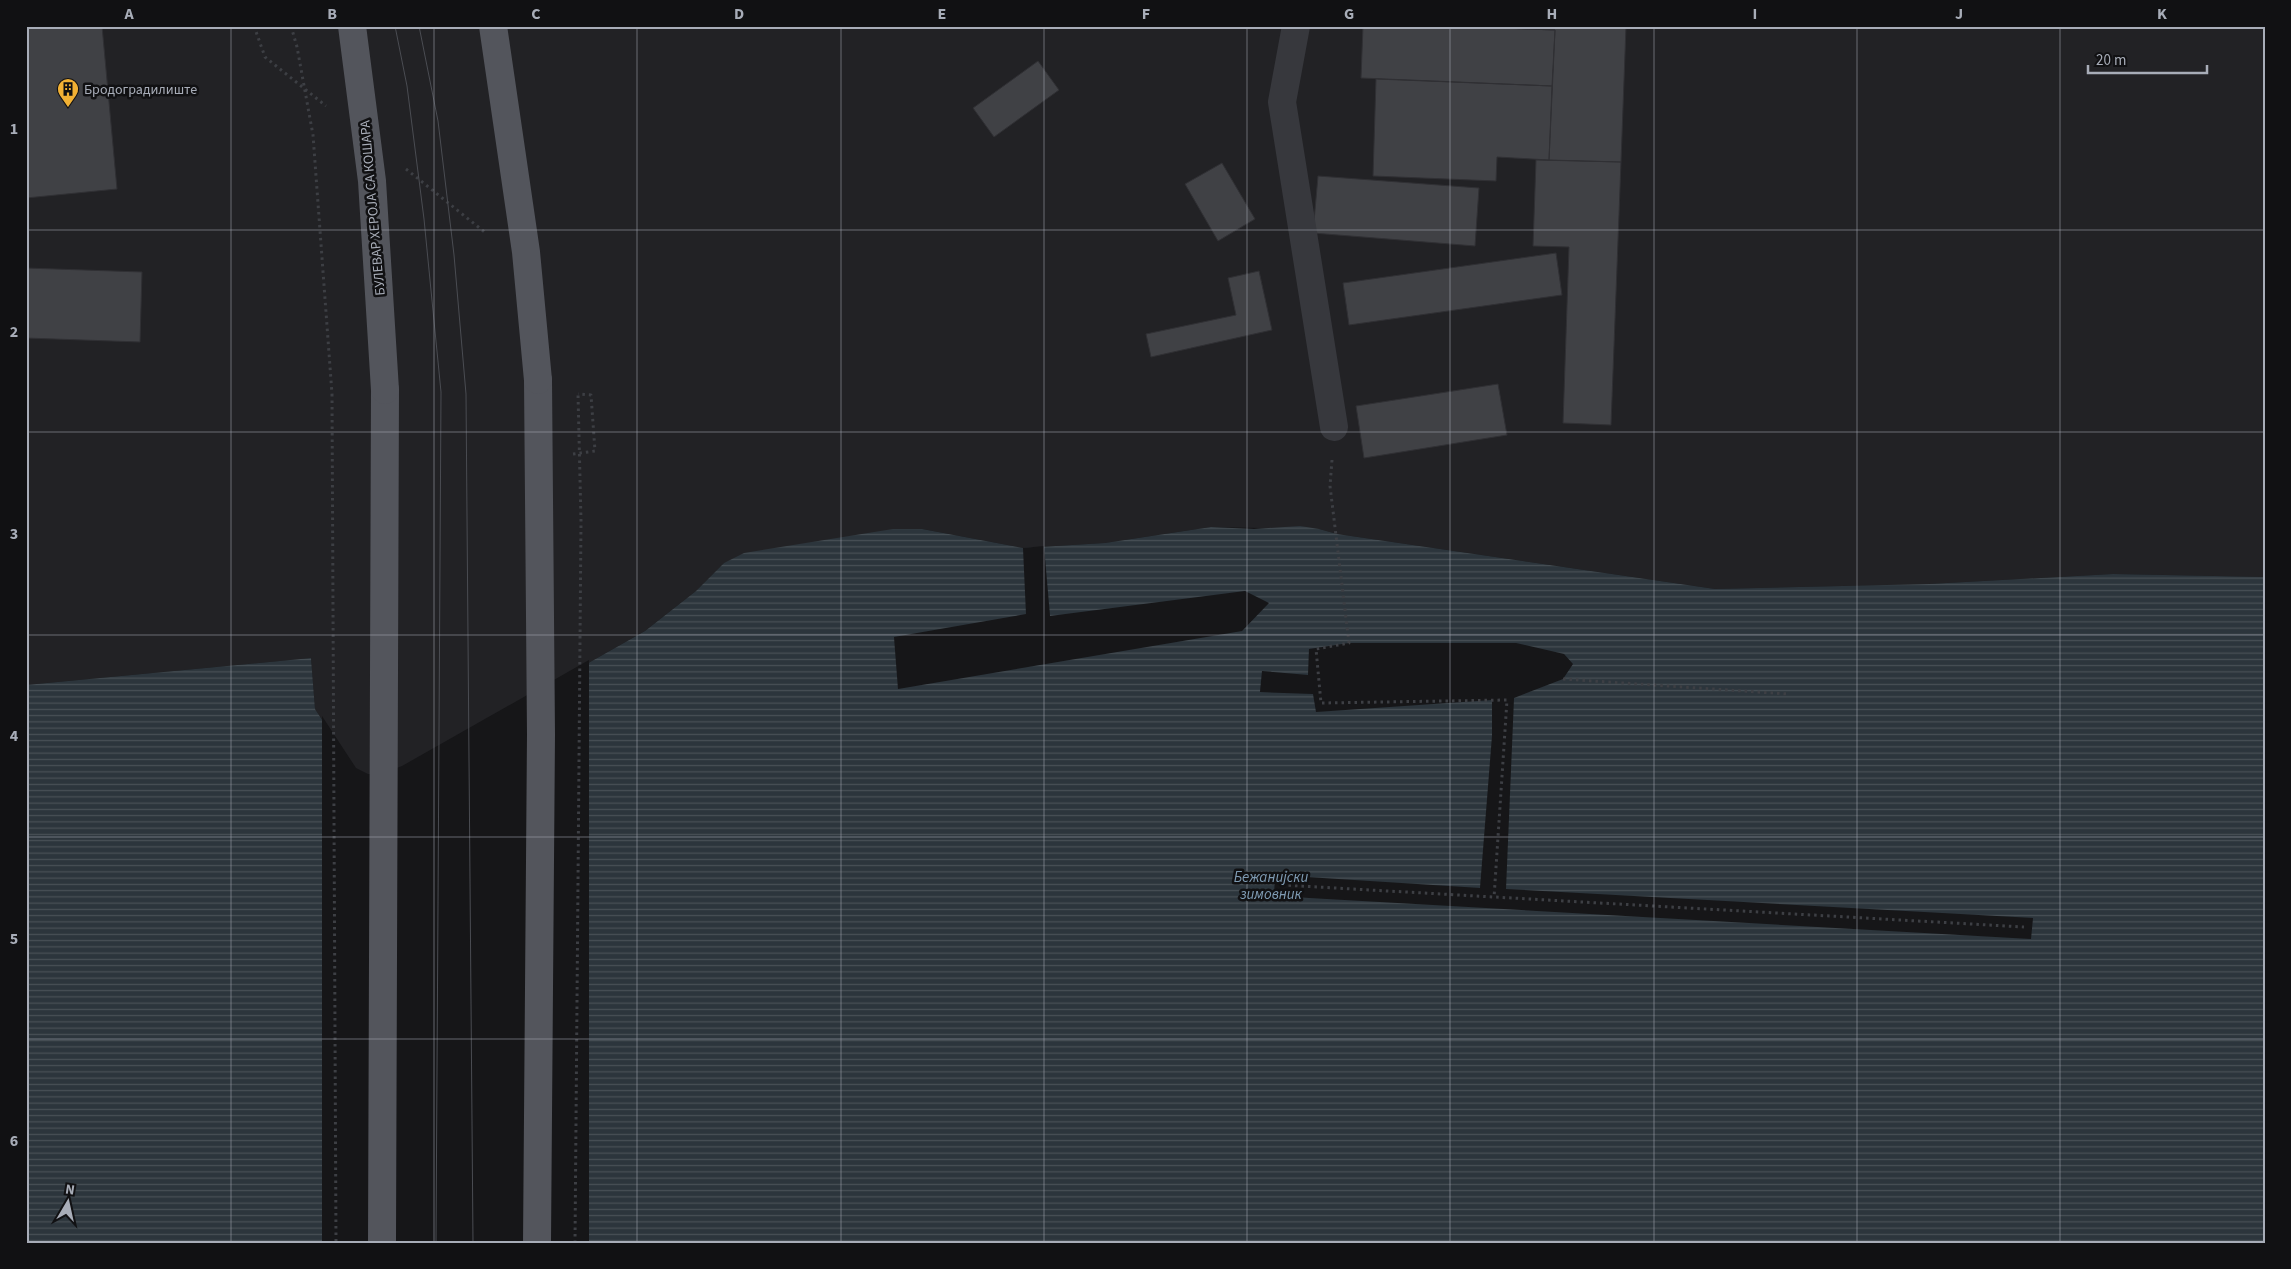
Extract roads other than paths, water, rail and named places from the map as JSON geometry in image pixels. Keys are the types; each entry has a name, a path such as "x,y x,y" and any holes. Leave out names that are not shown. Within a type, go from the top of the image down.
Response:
{"main road":[{"name":"БУЛЕВАР ХЕРОЈА СА КОШАРА","path":"352,26 372,181 385,390 382,1243"},
{"path":"493,26 525,242 538,380 541,744 537,1243"}],"lane":[{"path":"1296,26 1282,102 1334,427"}],"water":[{"name":"Бежанијски зимовник","path":"1300,526 1337,534 1715,589 1929,584 2113,574 2265,577 2265,1243 26,1243 26,685 311,658 315,709 355,770 368,776 403,768 645,631 696,591 724,563 744,553 893,529 922,529 1023,548 1105,543 1211,527 1254,529"}],"tram line":[{"path":"395,26 407,86 424,219 441,392 436,1243"},
{"path":"419,26 438,121 454,255 466,394 473,1243"}],"place":[{"name":"Бродоградилиште","path":"68,108"}]}
